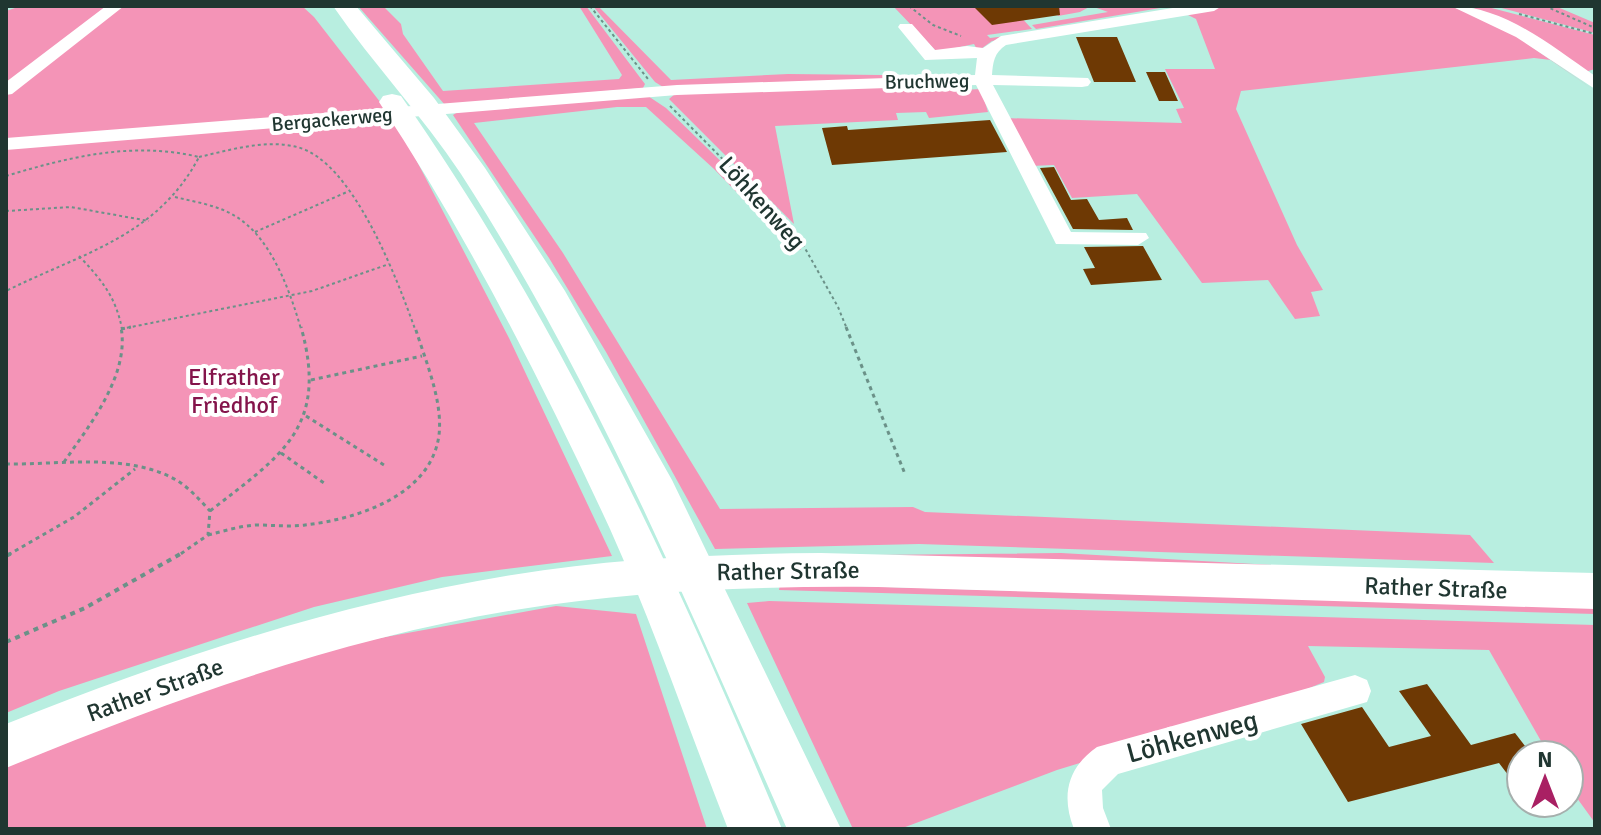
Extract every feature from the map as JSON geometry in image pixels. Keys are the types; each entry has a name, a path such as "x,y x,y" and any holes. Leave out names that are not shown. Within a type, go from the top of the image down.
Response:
{"highway":[{"path":"315,6 396,107 447,183 539,346 632,532 755,829"},
{"path":"344,6 425,104 467,162 548,291 658,492 814,829"},
{"path":"731,768 736,829"}],"main road":[{"name":"Rather Straße","path":"6,746 152,689 294,642 451,603 586,582 756,570 905,571 1595,591"}],"street":[{"path":"6,90 116,6"},
{"name":"Bruchweg","path":"657,92 792,84 983,80 987,54 991,46 1001,41 1214,6"},
{"path":"1459,6 1522,34 1595,84"},
{"path":"906,27 931,56 967,51 987,54"},
{"path":"1082,82 983,80 986,92 1064,239 1138,238"},
{"name":"Bergackerweg","path":"6,144 657,92"},
{"name":"Löhkenweg","path":"1093,829 1083,794 1091,771 1109,759 1355,691"}],"path":[{"name":"Löhkenweg","path":"590,6 657,92 797,234 838,307 905,474"},
{"path":"1545,6 1595,28"},
{"path":"911,7 923,20 942,31 968,37"},
{"path":"1509,11 1595,34"},
{"path":"6,176 98,154 159,152 199,157 261,145 289,145 313,152 330,164 369,219 390,264 436,402 439,433 430,458 409,485 375,507 336,520 287,527 250,525 208,535 133,586 6,642"},
{"path":"6,291 140,229 175,197 199,157"},
{"path":"255,232 349,192"},
{"path":"175,197 215,207 241,219 264,240 304,333 311,364 306,416 281,453 261,475 210,511"},
{"path":"6,211 71,207 149,221"},
{"path":"64,463 109,396 120,364 121,319 99,273 79,256"},
{"path":"121,329 289,297 390,264"},
{"path":"311,380 422,356"},
{"path":"306,416 384,465"},
{"path":"281,453 324,483"},
{"path":"6,464 64,463 135,468 175,479 210,511"},
{"path":"6,556 110,492 135,468"},
{"path":"208,535 210,511"}],"green space":[{"path":"21,6 111,6 6,83 6,11"},
{"name":"Elfrather Friedhof","path":"120,6 302,6 314,17 398,125 509,338 612,556 442,577 314,607 59,691 6,713 6,94"},
{"path":"358,6 383,6 401,24 403,34 443,91 619,79 622,75 579,6 586,6 645,84 643,88 445,105"},
{"path":"593,6 598,6 671,80 788,74 974,76 663,87 655,82"},
{"path":"893,6 1034,6 1016,12 1032,29 987,35 990,38 1032,35 992,41 978,51 974,44 937,52"},
{"path":"1053,6 1091,6 1080,12 1058,16"},
{"path":"1091,6 1172,6 1036,29 1032,25 1108,12"},
{"path":"1229,6 1450,6 1502,26 1551,60 1534,58 1241,91 1236,109 1297,245 1323,290 1311,292 1320,316 1295,319 1268,280 1202,283 1137,194 1072,198 1054,165 1031,166 1004,118 1182,123 1176,109 1184,108 1165,69 1215,69 1196,19 1184,13"},
{"path":"1468,6 1484,6 1595,35 1595,69 1585,72 1513,24"},
{"path":"1494,6 1555,6 1595,23 1595,33"},
{"path":"958,84 962,90 981,89 988,112 929,118 926,112 896,113 898,120 775,126 794,224 669,99 675,94"},
{"path":"648,96 666,108 770,209 801,250 793,250 714,169 646,107 617,107 474,123 563,253 720,509 913,507 925,512 1470,535 1494,563 919,544 715,549 606,352 549,258 453,115 459,111"},
{"path":"1061,553 1325,568 778,556"},
{"path":"780,584 1595,607 1595,614 779,590"},
{"path":"769,601 1595,625 1595,823 1585,809 1585,739 1540,739 1489,650 1308,646 1325,677 1324,682 1263,707 1057,770 900,829 853,829 747,603"},
{"path":"556,606 636,614 707,829 6,829 6,763 140,707 358,642"}],"building":[{"path":"973,6 1059,6 1060,15 992,25"},
{"path":"1076,37 1117,37 1136,82 1094,82"},
{"path":"1146,72 1165,72 1178,101 1159,101"},
{"path":"990,120 1007,152 832,165 822,128 847,126 848,130"},
{"path":"1054,167 1071,200 1087,199 1099,220 1127,218 1133,230 1073,229 1040,168"},
{"path":"1143,246 1162,280 1091,285 1083,269 1095,268 1084,247"},
{"path":"1427,684 1471,745 1515,733 1520,739 1505,739 1505,771 1499,763 1348,802 1301,724 1362,707 1389,747 1431,736 1399,691"}]}
